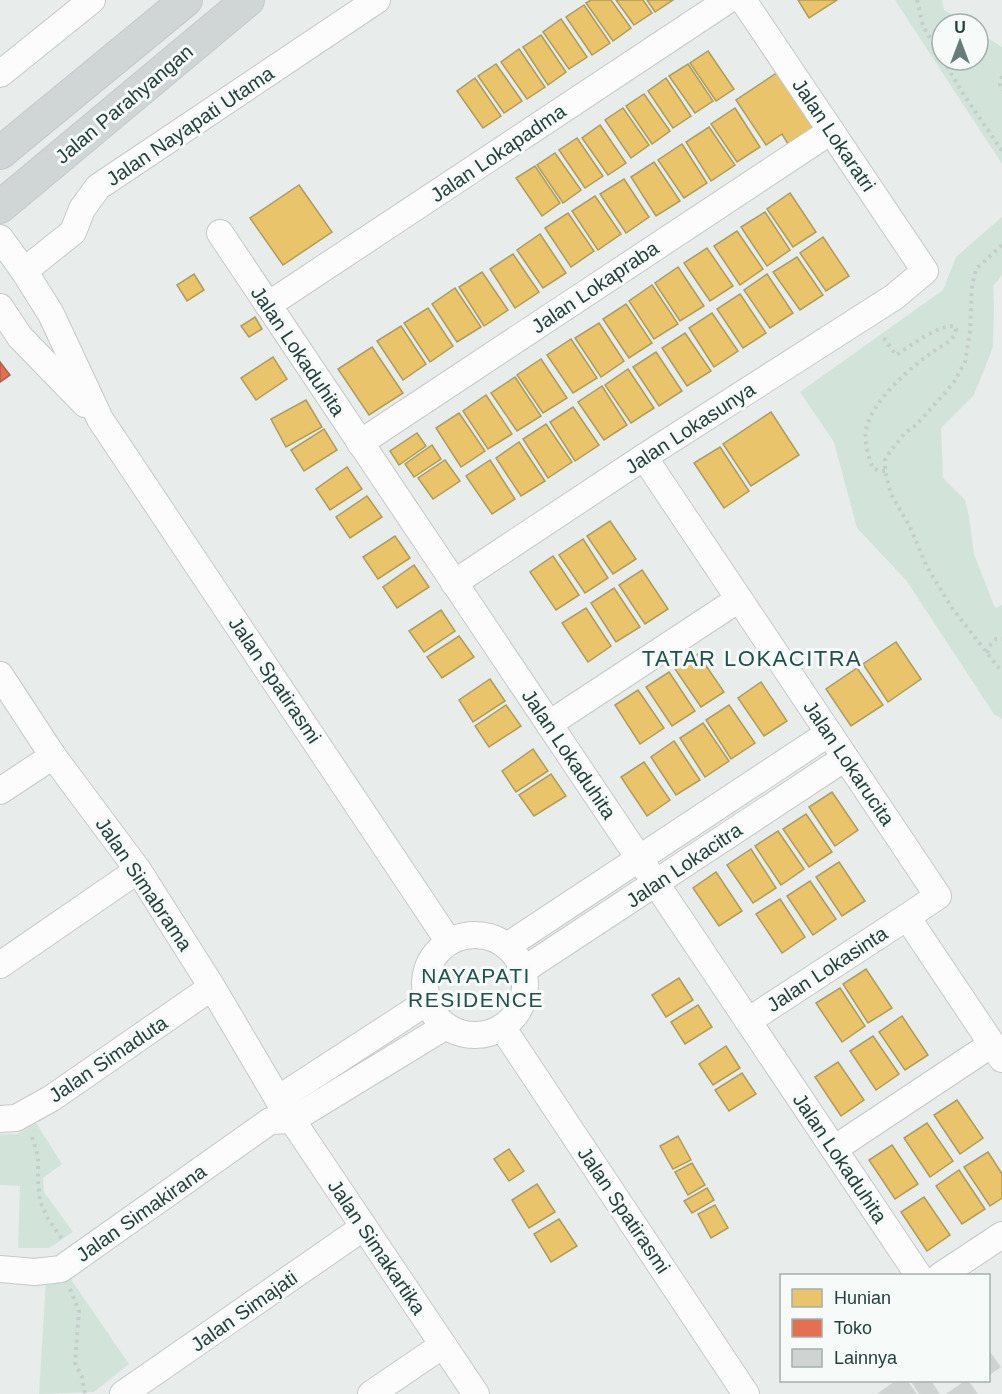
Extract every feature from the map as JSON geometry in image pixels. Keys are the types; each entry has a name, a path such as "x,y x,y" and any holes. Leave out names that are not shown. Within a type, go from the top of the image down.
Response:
{"main road":[{"name":"Jalan Parahyangan","path":"0,153 186,0"},
{"name":"Jalan Parahyangan","path":"0,207 248,0"}],"street":[{"path":"0,74 92,0"},
{"name":"Jalan Nayapati Utama","path":"24,271 74,232 82,209 98,188 377,0"},
{"name":"Jalan Lokapadma","path":"268,305 728,0"},
{"name":"Jalan Lokaratri","path":"743,0 925,271"},
{"name":"Jalan Lokapraba","path":"360,443 831,131"},
{"name":"Jalan Lokaduhita","path":"220,233 918,1274"},
{"name":"Jalan Spatirasmi","path":"0,238 51,314 100,419 449,942"},
{"name":"Jalan Lokasunya","path":"454,583 644,457 894,297 925,271"},
{"name":"Jalan Spatirasmi","path":"0,307 20,337 100,419"},
{"name":"Jalan Lokarucita","path":"644,457 938,896 907,916"},
{"path":"549,724 739,598"},
{"name":"Jalan Simabrama","path":"0,675 53,756 138,870 212,987 280,1113"},
{"name":"Jalan Lokacitra","path":"507,945 829,733"},
{"path":"0,791 53,756"},
{"name":"Jalan Lokacitra","path":"522,971 845,758"},
{"path":"0,965 138,870"},
{"path":"834,1149 997,1052 907,916"},
{"name":"Jalan Lokasinta","path":"748,1021 907,916"},
{"path":"480,935 507,945 517,959 525,984 524,997 512,1019 502,1027 488,1033 474,1035 459,1033 446,1026 435,1015 427,1002 424,988 425,975 438,950 449,942 464,936 480,935"},
{"name":"Jalan Simaduta","path":"8,1118 52,1098 212,987"},
{"path":"280,1113 427,1002"},
{"path":"280,1113 446,1026"},
{"name":"Jalan Spatirasmi","path":"502,1027 746,1394"},
{"name":"Jalan Simakartika","path":"280,1113 364,1227 476,1394"},
{"name":"Jalan Simakirana","path":"0,1269 35,1272 69,1264 280,1113"},
{"name":"Jalan Simajati","path":"123,1394 364,1227"},
{"path":"942,1274 1002,1234"},
{"path":"371,1394 443,1345"}],"path":[{"path":"917,0 923,26 930,38"},
{"path":"950,72 1002,151"},
{"path":"1002,76 1000,84 1002,91"},
{"path":"1002,245 976,269 972,286 970,331 965,362 954,382 916,425 905,434 885,460 885,471 891,494 910,527 927,567 952,608 1002,672"},
{"path":"885,471 872,467 867,449 866,427 876,405 916,365 952,339 956,329 954,326 943,327 896,355 883,337 891,331"},
{"path":"987,654 991,644 996,639 1002,639"},
{"path":"8,1118 31,1137 38,1156 40,1201 69,1264 79,1311 75,1363 82,1377 85,1394"}],"green space":[{"path":"895,0 942,0 944,10 947,12 930,12 930,54"},
{"path":"990,40 1002,47 1002,164 942,72 990,72"},
{"path":"1002,217 1002,275 993,286 993,347 974,395 941,428 943,478 965,500 974,554 995,608 1002,605 1002,719 994,714 906,580 857,528 834,442 800,392 943,290 956,257"},
{"path":"36,1123 62,1164 43,1178 44,1192 73,1232 49,1248 18,1248 20,1186 0,1185 0,1134 17,1134"},
{"path":"70,1278 129,1364 94,1392 39,1394 46,1280"}],"building: Hunian":[{"path":"591,0 611,0 631,28 613,41 586,3"},
{"path":"616,0 643,0 652,13 634,25"},
{"path":"647,0 673,0 655,12"},
{"path":"798,0 837,0 809,18"},
{"path":"584,5 610,43 592,55 566,17"},
{"path":"561,19 587,57 569,69 543,32"},
{"path":"541,35 566,72 548,85 523,47"},
{"path":"519,49 545,87 527,99 501,62"},
{"path":"708,51 734,89 716,101 690,63"},
{"path":"496,64 522,101 504,113 478,76"},
{"path":"688,64 713,101 695,113 669,76"},
{"path":"778,72 814,127 788,144 782,134 766,145 736,100"},
{"path":"475,78 501,116 483,128 457,91"},
{"path":"666,78 691,116 673,128 648,91"},
{"path":"644,94 670,131 652,144 626,106"},
{"path":"623,108 649,145 631,158 605,120"},
{"path":"735,108 760,147 737,162 711,124"},
{"path":"600,125 626,163 608,175 582,138"},
{"path":"709,127 735,165 711,181 686,142"},
{"path":"577,138 603,176 585,188 559,150"},
{"path":"682,144 707,183 684,198 658,160"},
{"path":"555,153 581,190 563,203 537,165"},
{"path":"654,162 680,201 656,216 631,177"},
{"path":"535,166 560,203 542,216 516,178"},
{"path":"624,179 649,217 626,233 600,194"},
{"path":"299,185 332,232 283,265 250,218"},
{"path":"790,193 816,232 793,247 767,209"},
{"path":"595,196 621,234 598,250 572,211"},
{"path":"765,212 790,250 767,266 741,227"},
{"path":"568,213 594,251 571,267 545,228"},
{"path":"737,231 763,269 740,285 714,246"},
{"path":"540,234 566,273 543,288 517,250"},
{"path":"823,237 849,276 826,291 800,253"},
{"path":"707,248 733,286 710,301 684,263"},
{"path":"513,254 539,292 515,308 490,269"},
{"path":"797,257 823,295 800,310 773,272"},
{"path":"678,267 704,306 680,321 655,283"},
{"path":"482,272 508,310 484,326 459,287"},
{"path":"194,274 204,290 187,301 177,285"},
{"path":"767,274 793,313 770,328 744,290"},
{"path":"652,285 678,324 654,339 629,301"},
{"path":"455,288 481,327 457,342 432,304"},
{"path":"740,294 766,333 743,348 717,309"},
{"path":"626,304 652,343 629,358 603,319"},
{"path":"428,308 453,346 430,362 404,323"},
{"path":"712,313 738,351 714,367 689,328"},
{"path":"255,317 262,329 249,337 241,326"},
{"path":"599,323 624,361 601,377 575,338"},
{"path":"401,326 426,364 403,380 377,341"},
{"path":"685,333 711,371 687,386 662,348"},
{"path":"571,339 597,378 573,393 547,355"},
{"path":"372,347 403,393 369,415 338,369"},
{"path":"656,352 682,391 659,406 633,367"},
{"path":"273,357 287,379 256,400 241,378"},
{"path":"541,359 567,398 543,413 517,375"},
{"path":"628,369 654,408 631,423 605,385"},
{"path":"515,377 541,416 517,431 491,393"},
{"path":"602,386 627,425 604,440 578,402"},
{"path":"486,395 512,434 488,449 463,411"},
{"path":"306,400 322,427 286,447 271,419"},
{"path":"573,407 599,445 575,461 550,422"},
{"path":"771,412 799,455 751,486 723,444"},
{"path":"459,413 485,451 461,467 436,428"},
{"path":"546,424 572,462 548,478 523,439"},
{"path":"324,429 337,450 304,471 291,450"},
{"path":"417,433 426,446 399,465 390,451"},
{"path":"519,442 545,481 521,496 496,458"},
{"path":"432,445 441,459 414,477 405,464"},
{"path":"720,447 749,491 724,508 694,463"},
{"path":"445,460 460,481 433,499 418,478"},
{"path":"490,460 515,499 492,514 466,476"},
{"path":"347,467 362,489 330,510 316,489"},
{"path":"367,496 382,517 350,538 336,517"},
{"path":"610,521 636,559 613,574 587,536"},
{"path":"395,536 410,558 378,579 363,557"},
{"path":"583,539 608,578 585,593 559,555"},
{"path":"553,556 579,595 556,610 530,572"},
{"path":"414,565 429,587 397,608 383,587"},
{"path":"642,570 668,609 645,624 619,585"},
{"path":"614,588 640,627 616,642 591,603"},
{"path":"586,608 611,646 588,662 562,623"},
{"path":"441,610 455,631 424,652 409,631"},
{"path":"459,636 474,657 442,678 427,657"},
{"path":"896,642 921,679 888,702 863,664"},
{"path":"698,654 724,692 701,707 675,669"},
{"path":"857,668 883,705 851,726 826,689"},
{"path":"669,672 695,711 672,726 646,687"},
{"path":"490,679 505,701 473,722 459,700"},
{"path":"761,682 787,721 764,736 738,698"},
{"path":"638,690 664,728 640,744 615,705"},
{"path":"506,705 521,726 489,747 475,726"},
{"path":"729,705 755,743 731,759 706,720"},
{"path":"703,723 729,761 705,777 680,738"},
{"path":"674,741 700,780 676,795 651,757"},
{"path":"533,749 548,771 516,792 502,771"},
{"path":"644,762 670,800 647,816 621,777"},
{"path":"551,774 566,796 534,816 519,795"},
{"path":"832,792 858,830 835,846 809,807"},
{"path":"806,814 832,852 809,867 783,829"},
{"path":"778,831 804,869 781,885 755,846"},
{"path":"751,849 776,888 753,903 727,865"},
{"path":"839,862 865,901 842,916 816,877"},
{"path":"716,872 742,911 719,926 693,888"},
{"path":"810,881 836,919 813,935 787,896"},
{"path":"780,899 805,937 782,953 756,914"},
{"path":"866,969 892,1008 868,1023 843,984"},
{"path":"679,978 693,1000 666,1017 652,995"},
{"path":"840,988 865,1026 842,1042 816,1003"},
{"path":"698,1005 712,1027 685,1044 671,1022"},
{"path":"902,1016 928,1055 905,1070 879,1032"},
{"path":"873,1036 899,1074 876,1090 850,1051"},
{"path":"726,1046 740,1068 713,1085 699,1064"},
{"path":"838,1062 864,1100 841,1116 815,1077"},
{"path":"742,1073 756,1094 729,1111 715,1090"},
{"path":"957,1100 983,1138 960,1154 934,1115"},
{"path":"927,1123 953,1161 930,1177 904,1138"},
{"path":"678,1136 691,1160 673,1169 660,1146"},
{"path":"892,1145 918,1184 895,1199 869,1160"},
{"path":"509,1149 524,1171 509,1181 494,1159"},
{"path":"988,1152 1002,1174 1002,1198 990,1206 964,1167"},
{"path":"692,1163 705,1185 688,1195 675,1172"},
{"path":"959,1170 985,1209 962,1224 936,1186"},
{"path":"537,1184 555,1212 529,1228 512,1200"},
{"path":"707,1188 714,1200 692,1213 684,1201"},
{"path":"924,1197 950,1235 927,1251 901,1212"},
{"path":"715,1205 728,1228 711,1238 698,1214"},
{"path":"559,1219 577,1246 551,1262 534,1234"}],"building: Toko":[{"path":"0,362 10,375 0,382"}],"building: Lainnya":[{"path":"990,1353 1000,1367 990,1374"},
{"path":"895,1382 907,1382 916,1394 878,1394"},
{"path":"912,1382 931,1382 939,1394 920,1394"},
{"path":"964,1382 968,1382 977,1394 947,1394"}],"district":[{"name":"TATAR LOKACITRA","path":"752,658"},
{"name":"NAYAPATI RESIDENCE","path":"476,988"}]}
